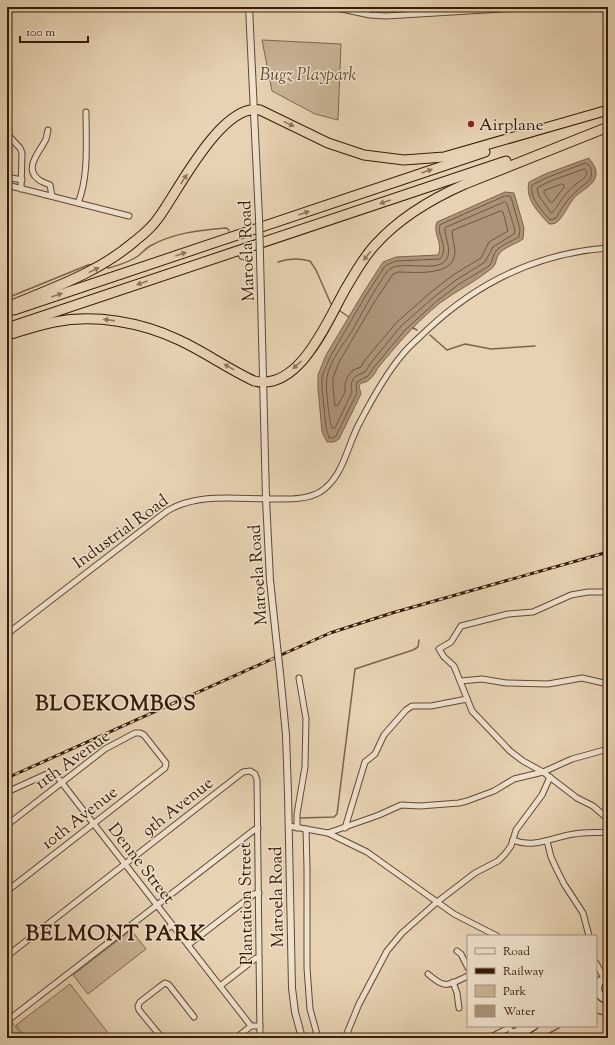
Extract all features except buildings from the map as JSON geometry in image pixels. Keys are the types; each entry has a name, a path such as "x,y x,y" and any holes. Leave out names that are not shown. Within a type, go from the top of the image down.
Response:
{"highway":[{"path":"7,307 81,276 101,266 121,253 144,234 158,219 216,133 236,115 253,108 328,143 364,155 404,160 444,157 608,111"},
{"path":"7,312 608,111"},
{"path":"7,328 608,127"},
{"path":"7,335 54,322 76,319 101,319 136,324 156,330 179,340 248,378 264,383 273,381 288,372 309,353 318,340 363,260 384,235 410,214 430,201 454,189 608,127"}],"main road":[{"path":"604,1000 598,993 597,987 600,981 606,978"},
{"path":"505,1038 511,1031 523,1027"},
{"path":"511,1031 529,1027"}],"street":[{"name":"Maroela Road","path":"249,7 259,218 266,500 270,586 280,673 287,758 292,988 295,1012 302,1038"},
{"path":"332,7 370,15 386,16 519,8"},
{"path":"78,203 83,189 86,112"},
{"path":"48,130 46,139 37,152 34,160 33,170 37,179 50,185 52,196"},
{"path":"7,134 20,148 22,153 21,189"},
{"path":"7,177 22,180"},
{"path":"7,185 129,216"},
{"name":"Industrial Road","path":"7,634 170,509 182,503 202,499 266,500 304,498 318,493 331,483 342,464 356,430 368,407 401,356 434,323 463,300 503,275 534,262 568,253 608,248"},
{"path":"608,592 571,595 533,612 508,614 461,626 452,642 439,649 444,657 454,666 475,715 510,752 543,772 577,798 593,806 608,819"},
{"path":"297,828 297,814 305,768 306,719 299,678"},
{"path":"461,681 482,679 506,683 548,684 582,678 608,684"},
{"path":"345,828 365,762 375,754 384,735 406,710 412,706 431,706 467,699"},
{"name":"11th Avenue","path":"7,825 105,749 135,733 144,735 166,765"},
{"path":"328,833 402,806 459,803 467,801 494,791 514,779 543,772 572,759 608,749"},
{"name":"10th Avenue","path":"7,891 165,768 166,765"},
{"name":"9th Avenue","path":"7,956 243,772 252,772"},
{"name":"Plantation Street","path":"252,772 256,774 257,778 260,1038"},
{"name":"Denne Street","path":"7,792 49,774 54,774 62,782 251,1026"},
{"path":"345,1038 359,1004 387,950 402,933 437,902 475,873 498,861 505,854 511,846 516,830 542,795 550,777"},
{"path":"289,826 328,833 374,857 458,916 495,935"},
{"path":"7,1021 258,828"},
{"path":"306,829 307,968 310,1008 318,1038"},
{"path":"513,840 528,843 574,834 608,832"},
{"path":"547,840 551,857 583,914 589,935"},
{"path":"188,945 254,894 259,893"},
{"path":"163,932 172,925"},
{"path":"457,951 461,954 467,966"},
{"path":"220,986 256,958 260,958"},
{"path":"597,964 606,978"},
{"path":"428,974 445,985 467,976"},
{"path":"453,982 457,993 459,1008"},
{"path":"162,1038 139,1010 138,1006 140,1002 162,985 166,983 169,985 194,1017"},
{"path":"236,1038 251,1026 260,1026"},
{"path":"489,1038 511,1031"}],"green space":[{"name":"Bugz Playpark","path":"262,40 341,44 338,120 315,114 272,91"},
{"path":"131,930 146,949 88,994 73,975"},
{"path":"70,984 112,1038 26,1038 16,1025"},
{"path":"12,1022 24,1038 7,1038 7,1026"}],"water":[{"path":"589,158 596,170 595,179 588,187 575,197 559,220 555,223 549,224 533,205 529,194 529,182 545,174"},
{"path":"505,192 514,193 524,228 523,239 507,247 498,256 493,267 479,278 440,303 415,326 384,360 370,379 361,383 359,386 361,394 339,439 334,442 327,442 322,432 318,375 326,355 383,262 396,257 438,255 440,247 436,230 437,222"}],"waterway":[{"path":"105,267 109,268 128,262 150,246 177,235 226,228 229,231"},
{"path":"238,255 240,259 245,260"},
{"path":"278,262 294,259 310,261 316,270 331,304"},
{"path":"7,298 88,265 95,264"},
{"path":"340,311 349,317"},
{"path":"413,328 417,330"},
{"path":"430,335 447,350 465,344 491,349 535,346"},
{"path":"300,818 334,817 337,814 355,669 413,650 418,647 419,640"},
{"path":"597,1013 604,1015"},
{"path":"540,1038 559,1028"}],"railway":[{"path":"7,778 330,633 392,613 608,552"}],"place":[{"name":"Airplane","path":"471,124"}],"district":[{"name":"BLOEKOMBOS","path":"116,703"},
{"name":"BELMONT PARK","path":"116,933"}]}
